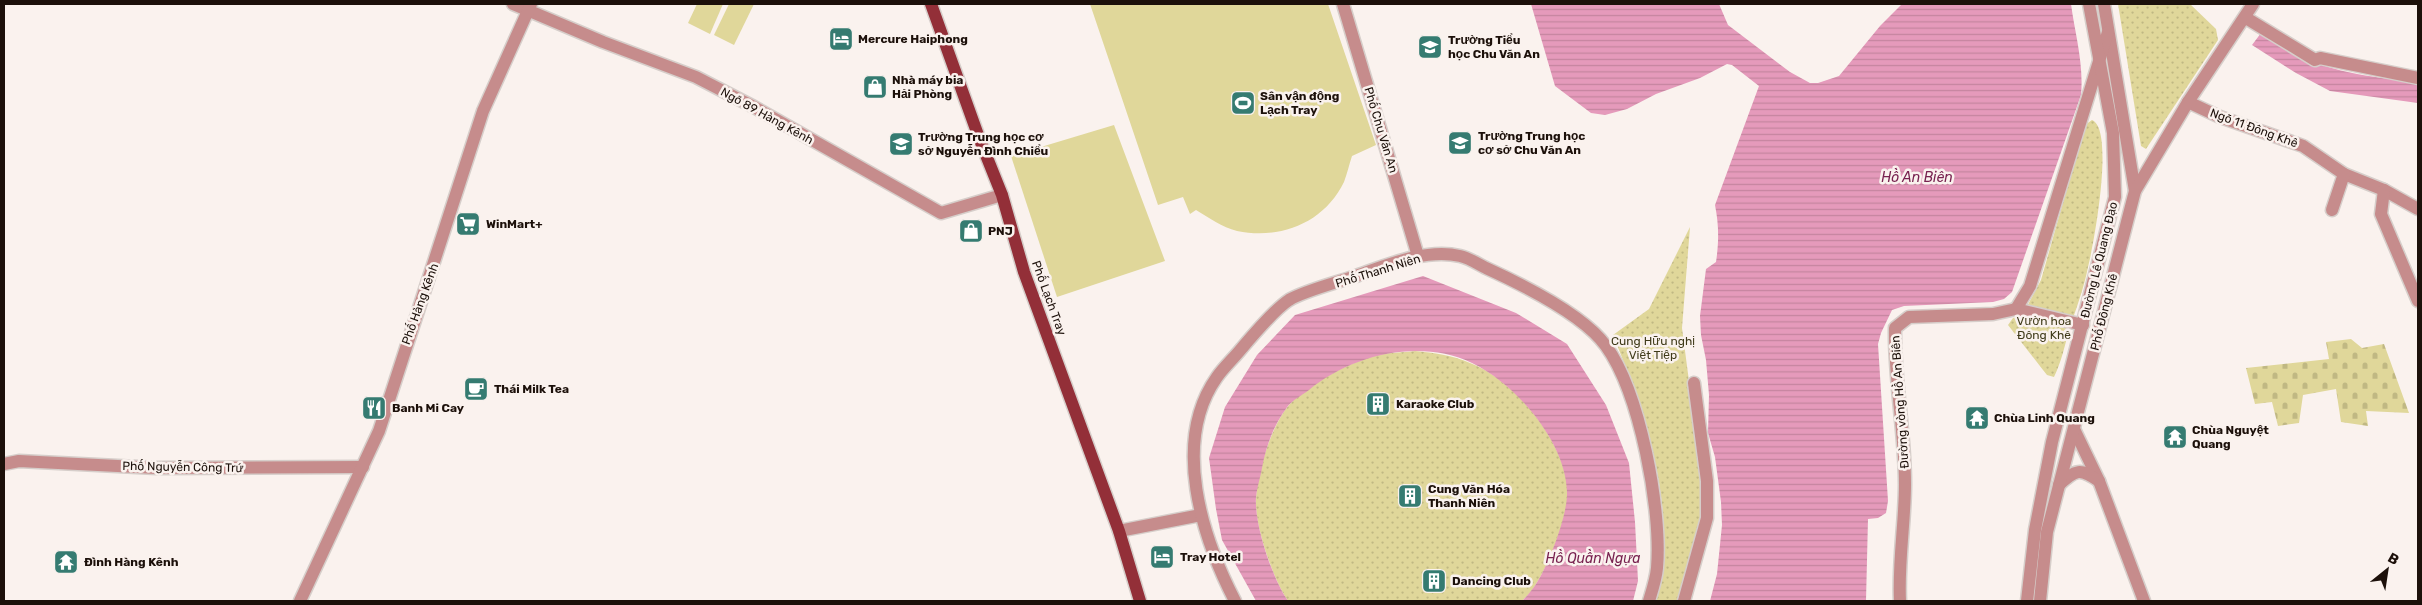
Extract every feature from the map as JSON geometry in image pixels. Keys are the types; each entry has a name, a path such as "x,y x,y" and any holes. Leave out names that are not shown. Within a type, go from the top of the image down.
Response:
{"main road":[{"name":"Phố Lạch Tray","path":"932,4 978,135 1002,195 1024,272 1119,531 1140,601"}],"street":[{"name":"Ngõ 89 Hàng Kênh","path":"513,4 529,7 603,42 696,77 754,107 941,213 1002,195"},
{"name":"Phố Chu Văn An","path":"1343,4 1418,256"},
{"name":"Đường Lê Quang Đạo","path":"2027,601 2035,530 2056,424 2083,325 2114,197 2113,133 2089,4"},
{"path":"2104,4 2135,191 2114,197"},
{"name":"Phố Đông Khê","path":"2074,429 2135,191 2188,102 2246,18 2253,4"},
{"name":"Phố Hàng Kênh","path":"300,601 379,432 480,118 529,7"},
{"path":"2246,18 2316,60 2322,66 2396,79 2418,86"},
{"path":"2016,309 2030,286 2108,32"},
{"path":"2396,79 2418,78"},
{"name":"Ngõ 11 Đông Khê","path":"2188,102 2220,117 2304,146 2344,174 2384,190 2418,209"},
{"path":"2332,210 2344,174"},
{"path":"2384,190 2381,214 2418,301"},
{"name":"Phố Thanh Niên","path":"1235,601 1222,577 1201,515 1192,466 1194,437 1204,404 1216,378 1252,336 1289,300 1418,256 1460,256 1524,286 1588,327 1606,346 1622,374 1640,428 1651,477 1657,543 1657,570 1649,601"},
{"name":"Đường vòng Hồ An Biên","path":"1900,601 1899,568 1905,483 1902,417 1895,358 1895,328 1909,317 1992,314 2016,309 2083,325"},
{"path":"1684,601 1707,518 1707,481 1694,383"},
{"path":"2056,424 2074,429 2099,481 2144,601"},
{"path":"2040,601 2047,532 2074,429"},
{"name":"Phố Nguyễn Công Trứ","path":"4,464 18,461 157,468 363,468"},
{"path":"2060,484 2071,474 2079,471 2086,472 2099,481"},
{"path":"1119,531 1201,515"}],"green space":[{"path":"697,4 723,4 710,34 688,23"},
{"path":"729,4 754,4 734,45 714,35"},
{"name":"Sân vận động Lạch Tray","path":"1090,4 1328,4 1376,145 1352,156 1344,182 1325,208 1313,218 1284,230 1269,233 1237,231 1216,222 1196,210 1190,214 1183,197 1158,205"},
{"path":"2118,4 2190,4 2216,29 2218,40 2146,149 2141,146"},
{"name":"Vườn hoa Đông Khê","path":"2092,120 2099,128 2102,144 2101,188 2098,213 2091,254 2080,298 2054,377 2047,375 2008,325 2013,318 2023,314 2041,280 2085,125"},
{"path":"1114,125 1165,261 1057,297 1011,156"},
{"name":"Cung Hữu nghị Việt Tiệp","path":"1690,227 1682,328 1707,518 1681,601 1656,601 1662,567 1664,533 1656,465 1648,432 1613,335 1649,309"},
{"path":"2351,339 2362,348 2384,344 2409,413 2366,411 2368,426 2341,422 2336,389 2303,395 2299,423 2278,426 2272,402 2255,404 2246,368 2329,359 2326,342"},
{"path":"1415,351 1456,358 1487,371 1520,398 1548,433 1565,472 1568,491 1562,525 1541,575 1522,601 1288,601 1277,581 1267,554 1259,527 1256,505 1258,481 1265,452 1282,414 1307,389 1354,363 1386,353"}],"water":[{"name":"Hồ An Biên","path":"1531,4 1719,4 1728,25 1790,72 1810,83 1818,83 1839,76 1880,26 1902,4 2071,4 2080,60 2081,95 2012,292 2004,299 1993,302 1904,306 1892,310 1881,333 1878,344 1888,501 1886,513 1878,518 1868,519 1866,601 1710,601 1717,574 1722,525 1715,457 1708,433 1709,395 1700,316 1706,269 1716,262 1718,234 1715,205 1759,86 1732,65 1727,64 1700,78 1656,94 1627,109 1605,115 1591,113 1555,86"},
{"path":"2261,33 2279,46 2317,63 2355,74 2418,83 2418,103 2330,91 2296,73 2252,45"},
{"name":"Hồ Quần Ngựa","path":"1423,276 1516,313 1567,344 1606,405 1629,463 1638,581 1633,601 1522,601 1541,575 1561,526 1567,492 1558,454 1536,417 1505,385 1489,373 1472,363 1452,356 1408,351 1365,359 1326,378 1288,406 1279,420 1266,452 1257,491 1256,505 1259,528 1267,555 1282,592 1288,601 1256,601 1222,540 1216,509 1209,458 1225,407 1257,355 1295,315"}],"place":[{"name":"Mercure Haiphong","path":"841,39"},
{"name":"Trường Tiểu học Chu Văn An","path":"1430,47"},
{"name":"Nhà máy bia Hải Phòng","path":"875,87"},
{"name":"Sân vận động Lạch Tray","path":"1243,103"},
{"name":"Trường Trung học cơ sở Chu Văn An","path":"1460,143"},
{"name":"Trường Trung học cơ sở Nguyễn Đình Chiểu","path":"901,144"},
{"name":"WinMart+","path":"468,224"},
{"name":"PNJ","path":"971,231"},
{"name":"Thái Milk Tea","path":"476,389"},
{"name":"Karaoke Club","path":"1378,404"},
{"name":"Banh Mi Cay","path":"374,408"},
{"name":"Chùa Linh Quang","path":"1977,418"},
{"name":"Chùa Nguyệt Quang","path":"2175,437"},
{"name":"Cung Văn Hóa Thanh Niên","path":"1410,496"},
{"name":"Tray Hotel","path":"1162,557"},
{"name":"Đình Hàng Kênh","path":"66,562"},
{"name":"Dancing Club","path":"1434,581"}]}
